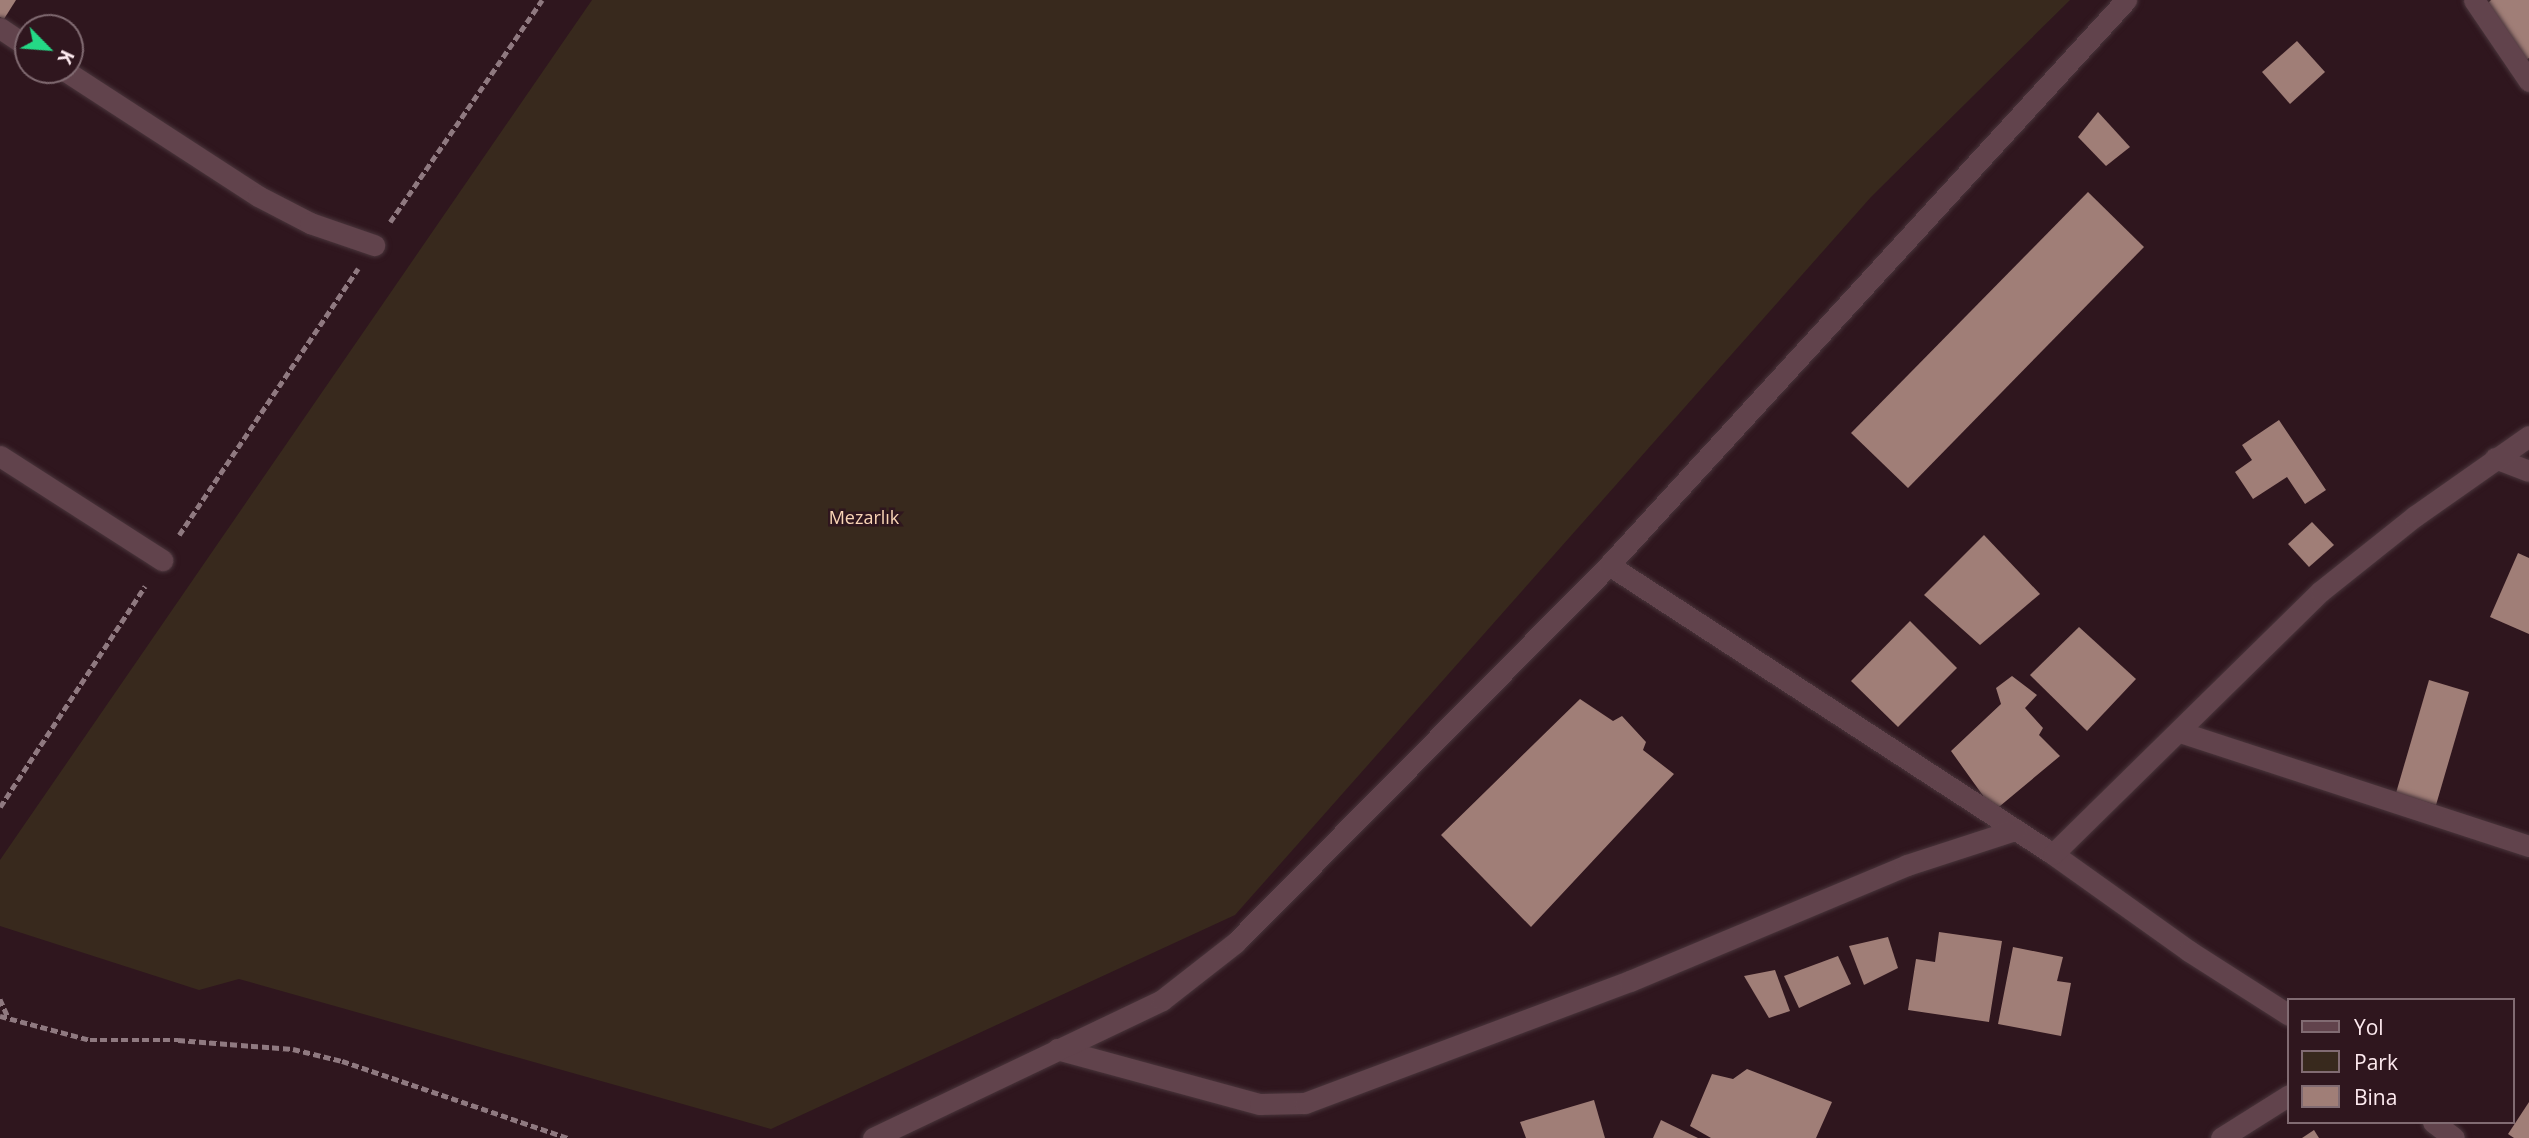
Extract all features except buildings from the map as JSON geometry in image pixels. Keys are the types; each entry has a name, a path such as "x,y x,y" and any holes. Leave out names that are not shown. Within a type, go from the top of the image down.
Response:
{"street":[{"path":"873,1138 1162,1000 1235,943 1609,565 2126,0"},
{"path":"2474,0 2529,81"},
{"path":"84,83 258,196 310,223 374,245"},
{"path":"2053,855 2321,591 2495,458 2529,436"},
{"path":"0,456 162,560"},
{"path":"2495,458 2529,471"},
{"path":"1609,565 2053,855 2189,951 2288,1014"},
{"path":"2180,732 2529,846"},
{"path":"1057,1049 1260,1104 1304,1103 1630,981 1907,865 2015,830"},
{"path":"2221,1138 2288,1096"},
{"path":"2436,1124 2454,1138"}],"path":[{"path":"0,807 162,560 542,0"},
{"path":"0,999 8,1018"},
{"path":"0,1016 90,1040 178,1040 293,1049 354,1065 568,1138"}],"green space":[{"name":"Mezarlık","path":"592,0 2070,0 1871,197 1235,915 771,1129 239,979 199,990 0,926 0,860"}]}
